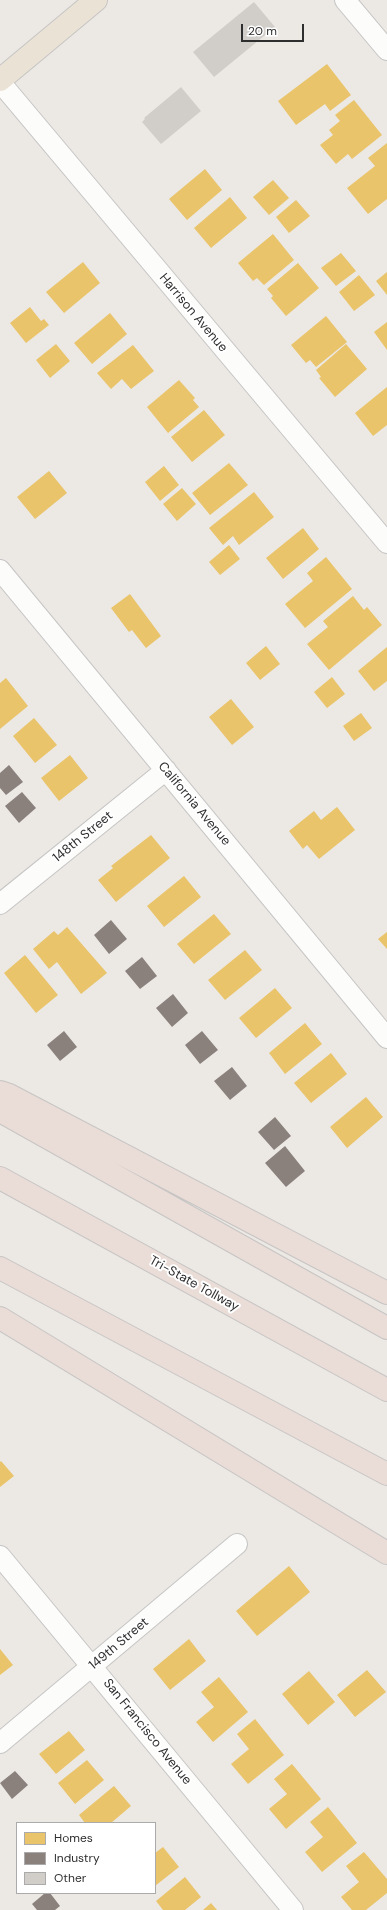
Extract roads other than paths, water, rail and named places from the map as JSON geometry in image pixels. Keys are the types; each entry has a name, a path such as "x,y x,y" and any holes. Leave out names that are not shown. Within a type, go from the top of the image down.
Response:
{"highway":[{"path":"0,1092 387,1293"},
{"path":"0,1111 387,1328"},
{"name":"Tri-State Tollway","path":"0,1178 387,1390"},
{"path":"0,1268 387,1474"},
{"path":"0,1318 387,1553"}],"main road":[{"path":"0,81 96,0"}],"street":[{"path":"346,0 387,50"},
{"name":"Harrison Avenue","path":"0,81 387,543"},
{"name":"California Avenue","path":"0,570 387,1038"},
{"name":"148th Street","path":"0,904 166,770"},
{"name":"149th Street","path":"0,1743 237,1544"},
{"name":"San Francisco Avenue","path":"0,1556 293,1910"}]}
